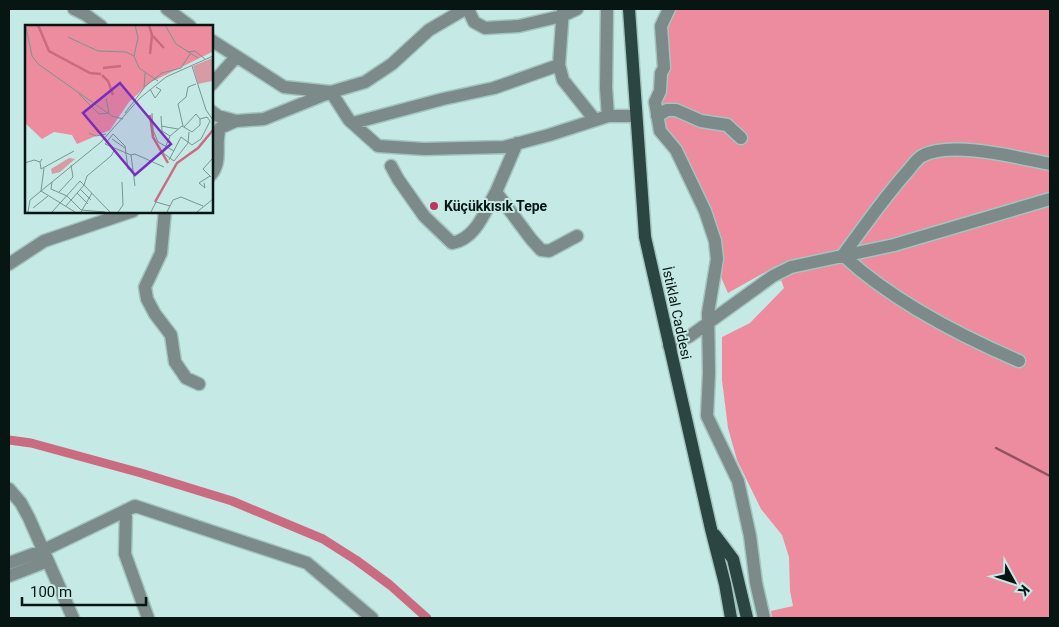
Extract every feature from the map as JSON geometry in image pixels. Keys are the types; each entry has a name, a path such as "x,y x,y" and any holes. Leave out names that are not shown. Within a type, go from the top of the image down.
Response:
{"main road":[{"name":"İstiklal Caddesi","path":"629,9 645,236 732,618"},
{"path":"711,529 733,559 747,618"}],"street":[{"path":"167,9 189,25"},
{"path":"212,174 218,167 217,136 220,128 236,121 264,118 331,92 365,82 392,64 429,30 467,9 474,22 485,28 519,26 577,9"},
{"path":"607,9 606,88 608,116"},
{"path":"669,9 661,26 664,68 661,73 660,92 655,102 657,116 660,131 676,150 704,211 715,241 717,259 708,304 707,416 738,481 750,536 756,583 764,618"},
{"path":"84,11 100,25"},
{"path":"562,12 559,65 563,80 595,120"},
{"path":"212,41 284,87 331,92"},
{"path":"212,84 236,57"},
{"path":"353,124 443,99 494,88 559,65"},
{"path":"331,92 349,120 378,146 424,150 504,147 608,116 636,116"},
{"path":"657,116 667,110 676,110 701,121 727,125 741,138"},
{"path":"212,112 218,116 236,121"},
{"path":"391,166 424,216 452,243 462,241 475,229 496,192 517,143"},
{"path":"843,255 881,204 921,156 941,151 968,150 999,153 1050,164"},
{"path":"496,192 540,250 549,251 577,236"},
{"path":"669,346 690,336 773,276 791,267 894,244 1050,199"},
{"path":"9,264 44,241 130,212"},
{"path":"165,212 161,252 145,287 147,299 155,314 172,335 175,362 186,378 199,384"},
{"path":"843,255 863,274 895,296 989,348 1019,361"},
{"path":"9,489 30,518 73,618"},
{"path":"9,576 135,506 307,563 372,618"},
{"path":"126,510 125,554 148,618"},
{"path":"9,563 46,556"}],"shaded area":[{"path":"669,9 1050,9 1050,618 772,618 771,611 793,606 790,591 789,557 782,535 761,509 737,460 728,428 722,380 722,337 750,323 784,288 776,266 728,293 720,275 715,241 660,131 660,91"}],"waterway":[{"path":"9,440 31,443 141,473 232,501 323,539 390,585 427,618"},
{"path":"996,448 1050,476"}],"place":[{"name":"Küçükkısık Tepe","path":"434,206"}]}
